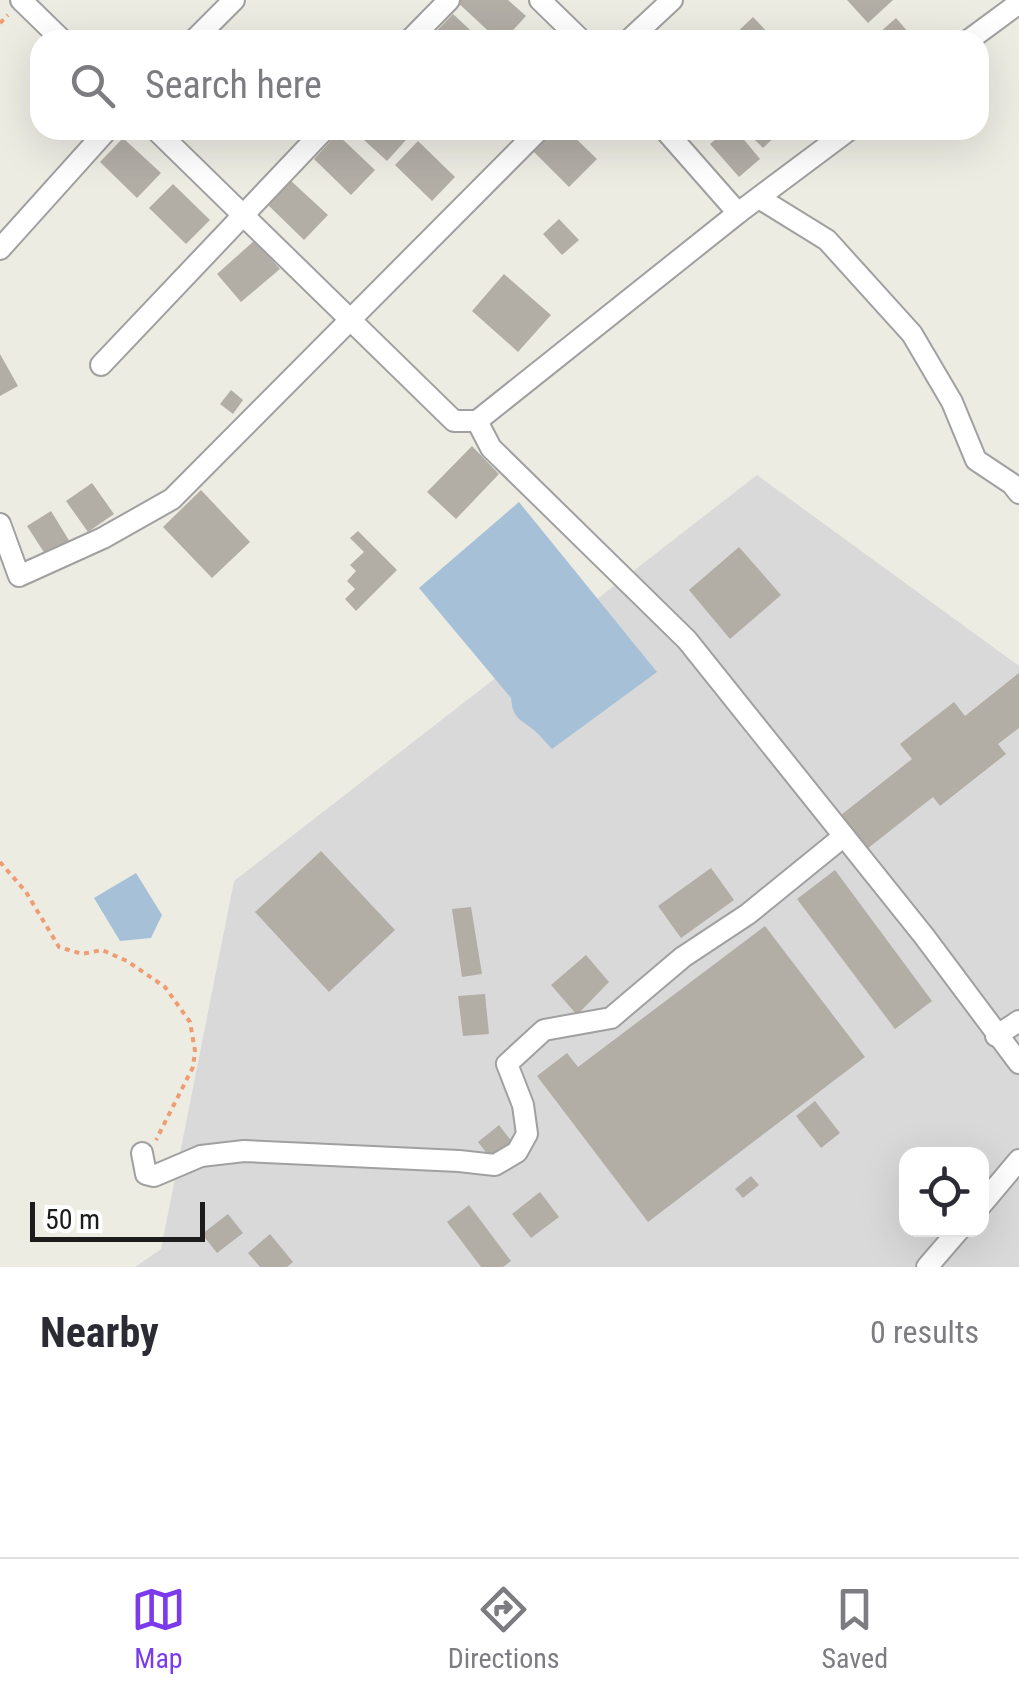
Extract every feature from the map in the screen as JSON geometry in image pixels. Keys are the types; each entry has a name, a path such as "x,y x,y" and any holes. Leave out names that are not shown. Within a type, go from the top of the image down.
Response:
{"street":[{"path":"21,0 52,30"},
{"path":"204,30 234,0"},
{"path":"420,30 449,0"},
{"path":"540,0 572,30"},
{"path":"640,30 672,0"},
{"path":"983,30 1019,3"},
{"path":"0,249 98,140"},
{"path":"166,140 454,420 477,421 836,140"},
{"path":"101,365 314,140"},
{"path":"0,524 19,576 103,538 172,499 528,140"},
{"path":"674,140 738,213"},
{"path":"759,198 827,240 912,334 952,402 976,460 1019,493"},
{"path":"477,421 491,448 688,640 924,936 1019,1063"},
{"path":"142,1154 146,1174 154,1176 202,1156 244,1152 495,1165 518,1152 527,1134 523,1106 507,1064 544,1030 611,1018 683,956 748,914 844,836"},
{"path":"996,1036 1019,1021"},
{"path":"989,1196 1019,1160"},
{"path":"932,1265 954,1237"}],"path":[{"path":"0,862 26,892 59,947 82,954 102,950 127,962 165,987 190,1022 195,1050 193,1067 161,1136 142,1154"}],"shaded area":[{"path":"757,475 1019,666 1019,1267 135,1267 161,1249 234,881"}],"water":[{"path":"519,502 657,672 552,749 518,717 511,698 419,588"},
{"path":"136,873 162,915 151,938 120,941 94,898"}],"building":[{"path":"455,0 508,0 526,16 513,30 487,30"},
{"path":"847,0 893,0 868,23"},
{"path":"453,14 470,30 438,30"},
{"path":"753,17 765,30 739,30"},
{"path":"896,18 906,30 882,30"},
{"path":"125,140 161,173 137,198 100,162"},
{"path":"331,140 343,140 375,170 351,195 314,159"},
{"path":"364,140 406,140 387,161"},
{"path":"538,140 577,140 597,159 569,187 530,148"},
{"path":"715,140 744,140 760,159 739,177 710,144"},
{"path":"755,140 771,140 763,148"},
{"path":"418,141 455,177 432,201 395,165"},
{"path":"290,180 328,215 304,240 267,204"},
{"path":"173,184 210,220 186,244 149,208"},
{"path":"559,219 579,240 562,255 543,234"},
{"path":"255,240 280,269 241,302 217,274"},
{"path":"504,274 551,315 518,352 472,311"},
{"path":"0,354 18,386 0,396"},
{"path":"231,390 243,400 233,414 220,404"},
{"path":"472,446 499,474 456,519 427,492"},
{"path":"92,483 114,514 88,532 66,501"},
{"path":"201,490 250,542 212,578 163,527"},
{"path":"51,511 70,542 47,557 27,526"},
{"path":"358,531 397,570 356,611 345,599 355,589 347,581 356,571 350,565 364,552 350,538"},
{"path":"739,547 781,595 730,639 689,590"},
{"path":"1019,673 1019,728 998,744 1006,754 940,806 933,797 867,849 841,815 912,759 900,744 954,702 965,716"},
{"path":"321,851 395,930 329,992 255,912"},
{"path":"711,868 734,900 681,938 658,906"},
{"path":"835,870 932,1001 895,1029 797,899"},
{"path":"471,907 482,974 462,977 452,909"},
{"path":"765,926 865,1057 648,1222 537,1076 567,1053 578,1067"},
{"path":"586,955 609,982 577,1015 551,985"},
{"path":"485,994 489,1034 463,1036 458,996"},
{"path":"815,1101 840,1133 821,1148 796,1116"},
{"path":"499,1125 513,1143 492,1160 478,1142"},
{"path":"751,1176 759,1185 743,1198 735,1189"},
{"path":"540,1192 559,1217 531,1238 512,1214"},
{"path":"469,1205 511,1261 503,1267 481,1267 447,1222"},
{"path":"228,1214 243,1233 217,1253 202,1234"},
{"path":"270,1234 293,1262 287,1267 260,1267 248,1253"}]}
